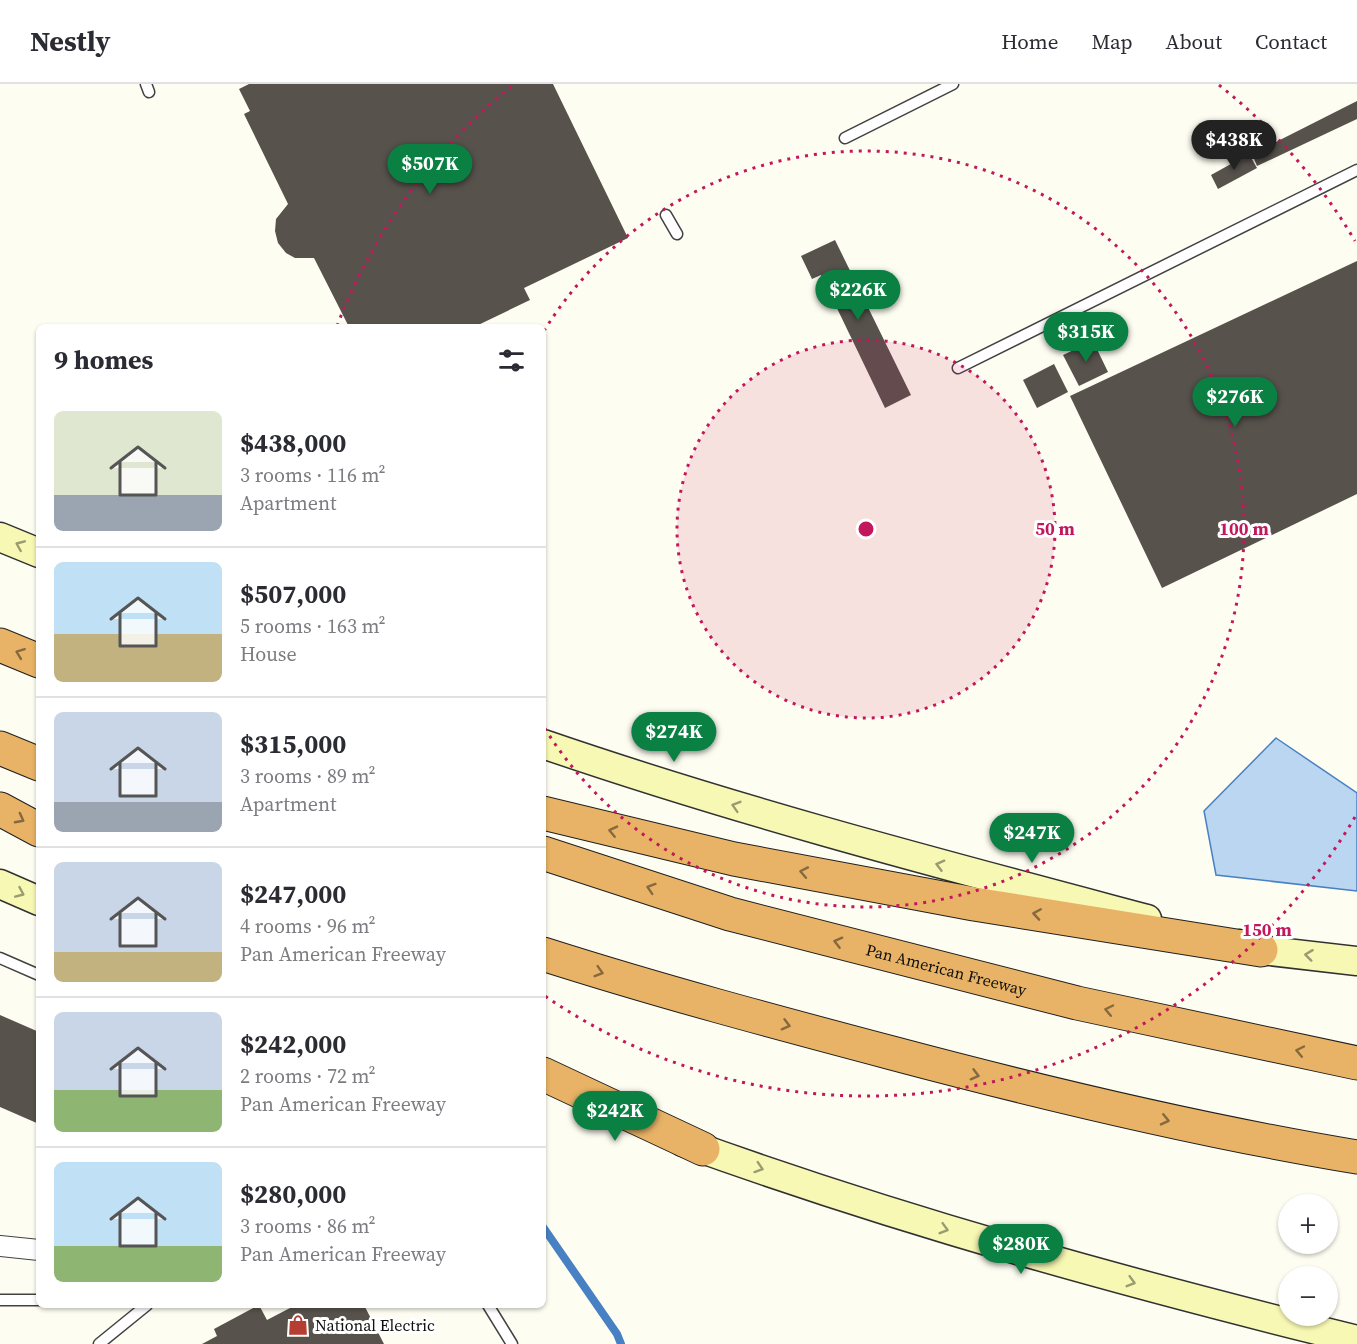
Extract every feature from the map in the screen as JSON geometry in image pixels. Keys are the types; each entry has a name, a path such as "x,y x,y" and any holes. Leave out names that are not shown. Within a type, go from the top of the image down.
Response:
{"highway":[{"path":"0,645 36,660"},
{"path":"0,748 36,763"},
{"path":"0,809 36,828"},
{"path":"546,814 734,859 974,904 1261,950"},
{"name":"Pan American Freeway","path":"546,854 730,914 1077,1004 1357,1063"},
{"path":"546,955 678,997 987,1078 1240,1137 1357,1156"},
{"path":"546,1075 703,1149"}],"main road":[{"path":"0,537 36,553"},
{"path":"546,745 646,779 931,862 1261,950 1357,961"},
{"path":"0,884 36,900"},
{"path":"546,1092 703,1149 928,1225 1183,1297 1357,1340"}],"street":[{"path":"0,1246 36,1250"}],"lane":[{"path":"845,138 953,84"},
{"path":"958,368 1357,170"},
{"path":"666,215 677,234"},
{"path":"0,958 36,974"},
{"path":"0,1300 36,1300"},
{"path":"99,1344 143,1308"},
{"path":"490,1308 512,1344"}],"water":[{"path":"1276,738 1357,793 1357,891 1216,875 1204,811"}],"building":[{"path":"249,84 553,84 628,238 524,288 530,300 480,324 347,324 314,258 295,258 286,253 278,243 275,231 276,219 288,204 244,114 250,111 239,89"},
{"path":"1357,101 1357,119 1257,166 1252,154"},
{"path":"1249,154 1257,168 1218,189 1211,175"},
{"path":"835,240 911,395 885,408 821,275 812,279 801,256"},
{"path":"1357,261 1357,494 1162,588 1070,396"},
{"path":"1093,341 1108,372 1079,386 1063,355"},
{"path":"1054,364 1068,392 1037,408 1023,380"},
{"path":"0,1015 36,1031 36,1123 0,1107"},
{"name":"National Electric","path":"253,1308 261,1308 267,1320 290,1308 366,1308 384,1344 202,1344 217,1336 214,1329"}],"waterway":[{"path":"546,1231 617,1334 621,1344"}],"place":[{"name":"National Electric","path":"298,1325"}]}
